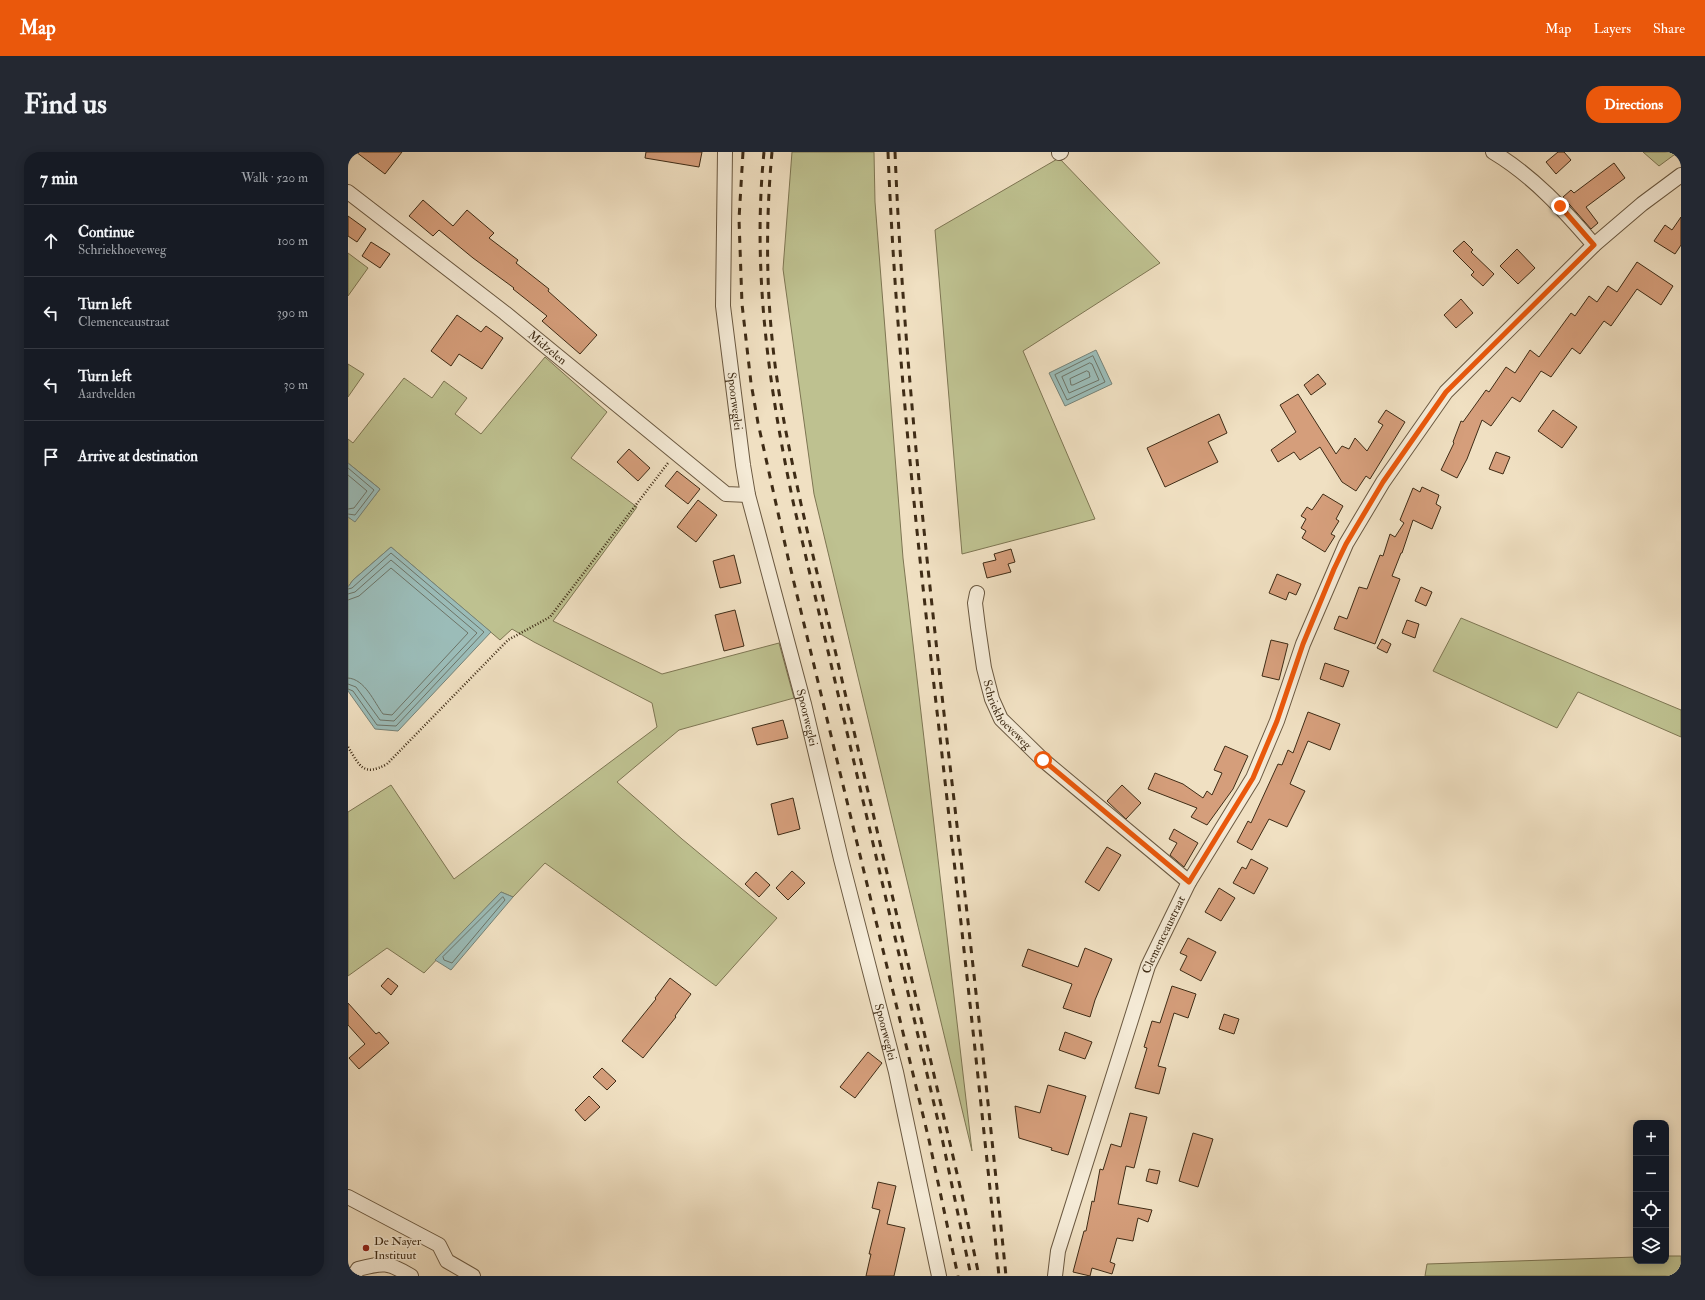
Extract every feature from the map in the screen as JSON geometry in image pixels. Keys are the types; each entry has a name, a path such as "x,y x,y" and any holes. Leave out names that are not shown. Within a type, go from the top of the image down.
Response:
{"street":[{"name":"Spoorweglei","path":"725,152 723,306 748,494 804,704 841,859 896,1072 939,1276"},
{"path":"1493,152 1531,179 1560,206 1594,245"},
{"name":"Clemenceaustraat","path":"1055,1276 1058,1250 1148,966 1189,882 1253,778 1277,721 1303,644 1346,544 1383,482 1446,392 1594,245 1642,204 1681,175"},
{"name":"Midzelen","path":"348,192 505,313 726,494 748,494"},
{"name":"Schriekhoeveweg","path":"977,592 975,603 984,668 992,699 1001,719 1043,760 1189,882"},
{"path":"348,1197 439,1245 447,1261 473,1276"},
{"path":"354,1276 358,1269 375,1265 392,1265 411,1276"}],"path":[{"path":"348,747 359,766 366,770 378,769 386,764 508,640 550,617 676,453"}],"green space":[{"path":"792,152 874,152 875,202 903,558 972,1151 814,494 783,269"},
{"path":"1643,152 1678,152 1659,166"},
{"path":"1059,158 1160,263 1023,351 1095,519 962,554 935,230"},
{"path":"348,253 368,268 348,296"},
{"path":"545,357 607,412 571,458 637,507 553,621 662,674 779,643 794,698 679,730 617,782 682,839 777,918 716,986 545,863 513,897 501,892 424,973 387,948 348,976 348,812 391,785 454,879 657,727 652,703 534,642 512,629 500,640 391,547 353,580 348,587 348,517 355,521 380,489 348,463 348,439 353,443 404,378 432,398 444,381 467,398 455,414 481,434"},
{"path":"348,364 364,374 348,397"},
{"path":"1461,618 1681,710 1681,737 1578,692 1557,728 1433,671"},
{"path":"1669,1256 1681,1256 1681,1276 1425,1276 1427,1264 1633,1257 1633,1264 1669,1264"}],"water":[{"path":"1096,350 1112,384 1065,406 1049,373"},
{"path":"348,463 380,489 355,522 348,517"},
{"path":"391,547 491,632 398,731 375,729 348,691 348,587 353,580"},
{"path":"501,892 513,897 451,970 435,960"}],"building":[{"path":"356,152 402,152 385,174"},
{"path":"646,152 702,152 699,167 645,158"},
{"path":"1558,152 1564,152 1571,160 1556,174 1546,162"},
{"path":"1614,163 1625,178 1586,207 1598,223 1591,229 1563,197 1571,190 1574,193"},
{"path":"423,200 453,226 467,210 494,233 489,238 518,260 516,263 549,289 548,291 597,335 580,354 542,321 547,316 513,289 514,288 473,258 439,230 433,236 409,216"},
{"path":"348,216 366,229 357,242 348,236"},
{"path":"1681,217 1681,245 1675,254 1654,241 1665,225 1672,230"},
{"path":"1464,241 1473,250 1471,252 1494,274 1483,286 1471,275 1474,272 1453,251"},
{"path":"371,242 390,254 380,268 362,256"},
{"path":"1517,249 1535,268 1518,284 1500,266"},
{"path":"1637,262 1673,286 1661,305 1637,289 1611,326 1604,321 1580,354 1572,348 1551,377 1541,371 1520,402 1512,397 1491,426 1482,420 1467,459 1457,478 1441,470 1454,443 1453,442 1461,421 1463,422 1486,390 1489,392 1506,367 1515,373 1530,350 1539,357 1571,313 1575,316 1589,296 1597,302 1608,286 1617,292"},
{"path":"1461,299 1473,313 1456,328 1444,315"},
{"path":"457,315 481,332 486,326 503,338 482,369 459,354 451,366 431,351"},
{"path":"1318,374 1326,384 1311,395 1304,385"},
{"path":"1298,394 1336,454 1342,446 1349,449 1355,438 1367,451 1383,425 1378,422 1386,410 1405,422 1370,479 1366,476 1356,491 1342,482 1320,447 1300,460 1294,452 1278,462 1271,450 1296,432 1280,405"},
{"path":"1553,410 1577,427 1562,448 1538,431"},
{"path":"1219,414 1227,433 1208,442 1218,462 1165,487 1147,448"},
{"path":"629,449 650,468 638,481 617,462"},
{"path":"1496,452 1510,457 1503,474 1489,469"},
{"path":"677,471 700,489 688,504 665,486"},
{"path":"1422,487 1439,495 1436,504 1441,507 1432,529 1413,520 1402,553 1392,576 1400,579 1375,644 1334,629 1339,616 1347,619 1359,587 1367,589 1380,555 1383,556 1390,534 1395,537 1404,523 1400,520 1413,488 1420,492"},
{"path":"1323,494 1343,506 1336,519 1339,521 1331,534 1335,536 1325,552 1302,538 1306,531 1301,528 1306,519 1301,516 1307,507 1312,510"},
{"path":"698,500 717,515 696,542 677,527"},
{"path":"1011,549 1015,562 1008,564 1011,572 987,578 983,563 996,560 994,554"},
{"path":"734,555 741,583 720,588 713,561"},
{"path":"1277,574 1301,584 1296,595 1289,592 1286,600 1269,593"},
{"path":"1421,587 1432,592 1426,606 1415,601"},
{"path":"735,610 744,646 724,651 715,615"},
{"path":"1407,620 1419,624 1415,638 1402,633"},
{"path":"1382,639 1391,644 1387,653 1377,648"},
{"path":"1271,640 1288,644 1279,680 1262,676"},
{"path":"1325,663 1349,671 1343,687 1320,679"},
{"path":"1308,712 1340,724 1330,750 1308,741 1290,784 1305,791 1287,827 1269,819 1252,850 1237,842 1248,821 1251,823 1278,764 1282,765 1288,750 1293,753"},
{"path":"783,720 788,738 757,745 752,728"},
{"path":"1225,746 1248,756 1233,789 1207,825 1191,817 1197,808 1148,789 1155,773 1183,784 1203,798 1207,791 1212,795 1222,773 1214,770"},
{"path":"1122,785 1141,803 1126,819 1107,801"},
{"path":"793,798 800,829 778,835 771,804"},
{"path":"1174,829 1198,843 1184,867 1170,855 1177,843 1169,839"},
{"path":"1107,847 1121,855 1099,891 1085,882"},
{"path":"1251,859 1268,868 1254,894 1233,883 1242,867 1246,869"},
{"path":"792,871 805,883 788,900 776,888"},
{"path":"756,872 770,885 759,897 745,884"},
{"path":"1219,888 1235,898 1221,921 1205,912"},
{"path":"1188,938 1216,952 1201,981 1180,970 1187,956 1180,953"},
{"path":"1085,948 1112,959 1095,1000 1090,1017 1063,1008 1072,984 1022,966 1028,949 1078,967"},
{"path":"388,978 398,986 391,995 381,986"},
{"path":"670,978 691,994 675,1016 676,1017 643,1058 622,1041 656,999 655,998"},
{"path":"1172,986 1196,994 1188,1018 1174,1013 1158,1066 1166,1068 1159,1094 1135,1088 1147,1048 1144,1047 1152,1021 1160,1023"},
{"path":"348,1003 376,1034 379,1032 389,1043 359,1069 349,1058 365,1044 348,1025"},
{"path":"1224,1014 1239,1019 1234,1034 1219,1029"},
{"path":"1065,1032 1092,1042 1085,1059 1059,1050"},
{"path":"868,1052 882,1063 855,1098 840,1087"},
{"path":"602,1068 616,1081 607,1090 593,1077"},
{"path":"1048,1085 1086,1096 1068,1155 1051,1150 1052,1148 1019,1138 1015,1106 1040,1113"},
{"path":"589,1096 600,1107 585,1121 575,1110"},
{"path":"1130,1113 1147,1117 1134,1168 1126,1166 1118,1204 1152,1210 1148,1222 1138,1218 1133,1241 1117,1238 1110,1262 1115,1264 1112,1274 1092,1268 1090,1276 1073,1272 1084,1231 1086,1231 1092,1201 1094,1202 1100,1169 1103,1170 1111,1144 1121,1147"},
{"path":"1193,1133 1213,1139 1198,1187 1179,1181"},
{"path":"1149,1169 1160,1171 1157,1184 1146,1181"},
{"path":"878,1182 896,1186 887,1224 905,1228 894,1276 866,1276 871,1254 869,1254 880,1210 872,1208"}],"railway":[{"path":"743,152 739,219 742,304 751,383 758,423 789,562 929,1140 958,1276"},
{"path":"764,152 760,241 762,286 770,374 785,462 942,1138 971,1276"},
{"path":"772,152 768,209 768,266 773,351 779,395 801,504 962,1195 979,1276"},
{"path":"888,152 896,301 909,449 924,598 971,1011 999,1276"},
{"path":"895,152 903,300 923,520 978,1008 1006,1276"}],"place":[{"name":"De Nayer Instituut","path":"366,1248"}],"route":[{"path":"1043,760 1189,882 1253,778 1277,721 1303,644 1334,569 1346,544 1383,482 1424,421 1446,392 1594,245 1560,206"}]}
